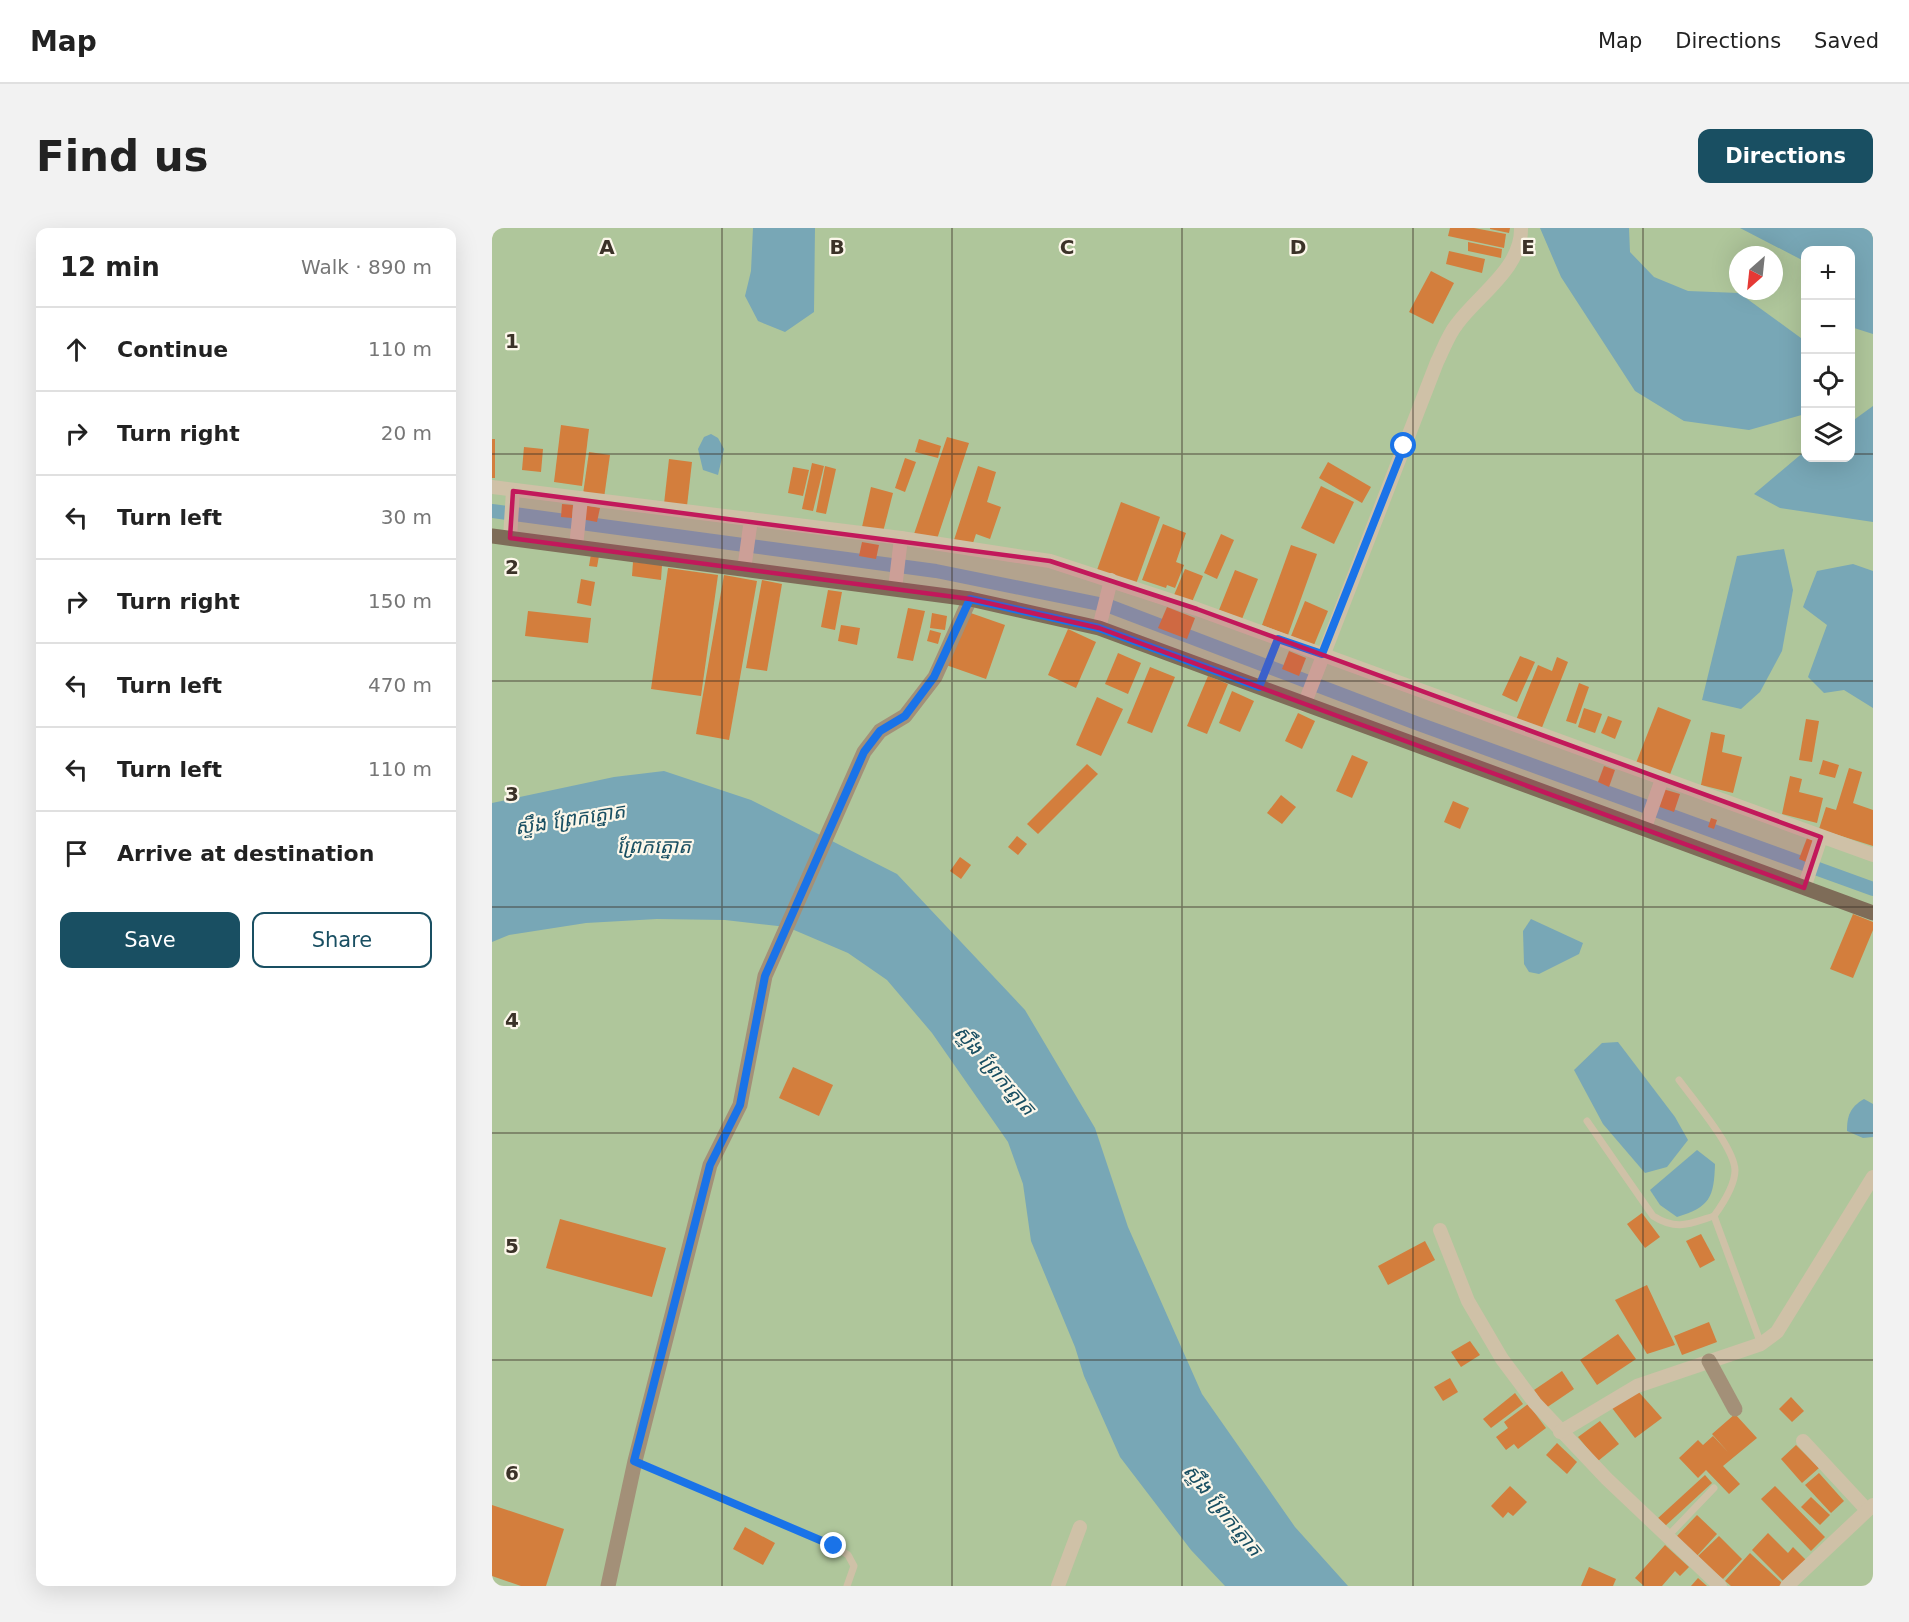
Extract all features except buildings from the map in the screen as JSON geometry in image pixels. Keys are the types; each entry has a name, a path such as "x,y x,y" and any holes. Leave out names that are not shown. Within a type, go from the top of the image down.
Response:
{"main road":[{"path":"492,536 744,570 895,582 1099,628 1873,913"}],"street":[{"path":"1304,705 1437,362 1455,326 1510,264 1518,250 1521,228"},
{"path":"492,488 752,519 900,544 1050,561 1109,586 1662,779 1819,842 1873,855"},
{"path":"510,538 513,491"},
{"path":"576,547 581,498"},
{"path":"744,570 752,519"},
{"path":"895,582 900,544"},
{"path":"1099,628 1109,586"},
{"path":"608,1586 634,1461 710,1165 740,1105 765,976 864,752 880,731 905,716 934,677 970,599"},
{"path":"1644,830 1662,779"},
{"path":"1804,888 1819,842"},
{"path":"1560,1432 1637,1386 1761,1344 1786,1322 1825,1252 1873,1177"},
{"path":"1440,1230 1468,1301 1502,1359 1560,1432 1720,1586"},
{"path":"1709,1361 1735,1409"},
{"path":"1787,1586 1870,1507 1803,1441"},
{"path":"1058,1586 1080,1527"}],"lane":[{"path":"1259,687 1275,645"},
{"path":"1587,1121 1653,1216 1668,1225 1679,1226 1714,1216 1725,1200 1735,1170 1722,1139 1679,1080"},
{"path":"1714,1216 1761,1344"},
{"path":"634,1461 834,1546 848,1555 854,1566 847,1586"},
{"path":"1667,1537 1714,1488"}],"highlighted area":[{"path":"513,491 1050,561 1197,609 1821,837 1804,888 1099,628 970,599 510,538"}],"green space":[{"path":"492,228 1873,228 1873,1586 492,1586"}],"water":[{"path":"753,228 815,228 814,312 785,332 758,321 745,296 751,271"},
{"path":"1540,228 1629,228 1630,252 1654,277 1688,291 1729,293 1729,300 1749,300 1801,338 1801,415 1749,430 1684,421 1635,391 1561,277"},
{"path":"1740,228 1873,228 1873,334 1855,328 1855,246 1801,246 1801,259 1783,250 1783,246 1775,246"},
{"path":"1873,406 1873,522 1780,508 1754,494 1801,454 1801,462 1855,462 1855,419"},
{"path":"711,434 718,438 724,449 718,475 703,470 698,449 704,437"},
{"path":"1784,549 1793,590 1782,651 1760,692 1741,709 1702,700 1737,556"},
{"path":"1853,564 1873,571 1873,708 1844,690 1824,693 1808,677 1827,625 1803,607 1817,571"},
{"name":"ព្រែកត្នោត","path":"664,771 751,800 897,874 1025,1010 1095,1128 1128,1227 1202,1394 1295,1527 1348,1586 1225,1586 1191,1550 1120,1457 1084,1376 1075,1347 1031,1241 1023,1184 1008,1142 932,1033 887,980 848,953 787,927 725,920 657,919 586,923 509,935 492,942 492,803 614,777"},
{"path":"1531,919 1583,943 1579,954 1539,974 1529,972 1524,964 1523,931"},
{"path":"1618,1042 1675,1117 1688,1140 1667,1167 1645,1173 1603,1124 1574,1070 1602,1043"},
{"path":"1864,1099 1873,1104 1873,1137 1863,1138 1847,1131 1850,1112"},
{"path":"1697,1150 1715,1164 1711,1193 1703,1205 1677,1217 1660,1205 1650,1190"}],"waterway":[{"path":"492,511 936,571 1109,606 1416,723 1873,889"}],"route":[{"path":"834,1546 634,1461 710,1165 740,1105 750,1041 765,976 864,752 880,731 905,716 934,677 951,645 970,599 1099,628 1259,687 1278,639 1322,654 1378,517 1404,446"}],"water label":[{"name":"ស្ទឹង ព្រែកត្នោត","path":"570,819"},
{"name":"ស្ទឹង ព្រែកត្នោត","path":"995,1070"},
{"name":"ស្ទឹង ព្រែកត្នោត","path":"1223,1510"}]}
